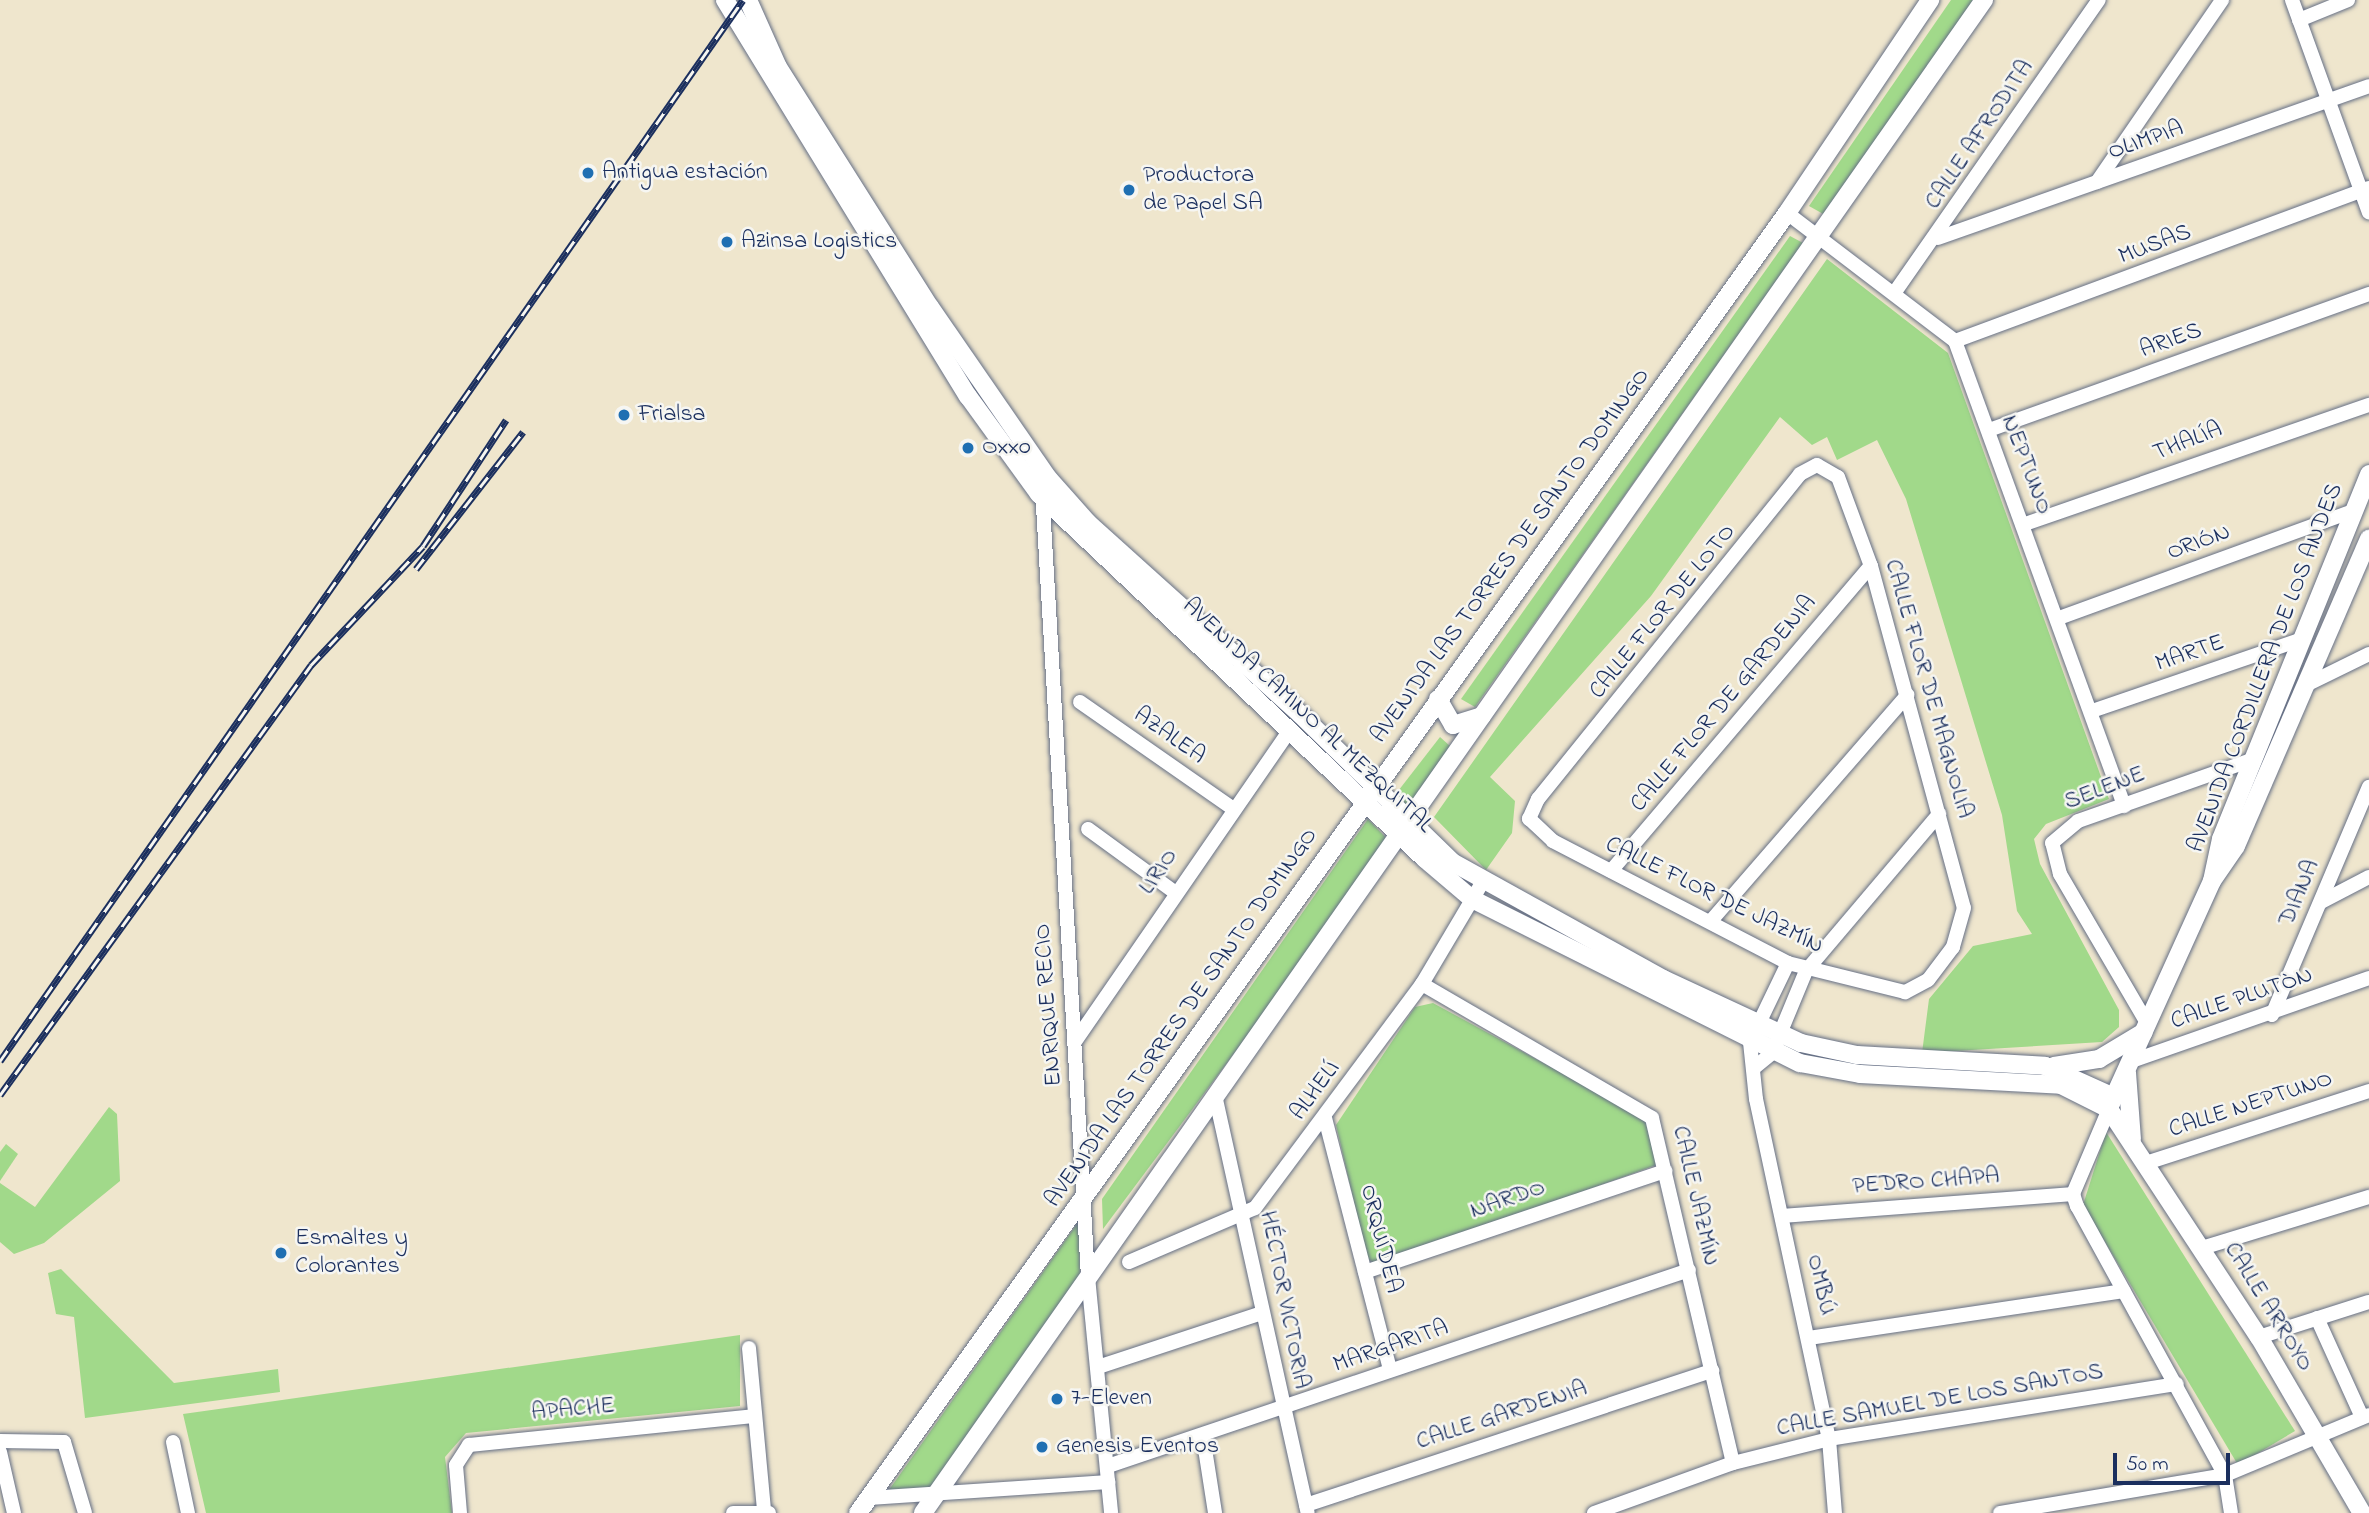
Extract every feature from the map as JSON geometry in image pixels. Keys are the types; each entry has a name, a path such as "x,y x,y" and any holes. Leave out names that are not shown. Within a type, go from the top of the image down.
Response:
{"street":[{"name":"AVENIDA CAMINO AL MEZQUITAL","path":"748,0 778,67 930,307 1048,478 1100,534 1482,883 1753,1034"},
{"name":"AVENIDA LAS TORRES DE SANTO DOMINGO","path":"858,1513 1787,213 1930,0"},
{"path":"923,1513 1822,237 1984,0"},
{"name":"CALLE AFRODITA","path":"1895,292 1938,238 2099,0"},
{"path":"2097,181 2222,0"},
{"path":"2292,0 2365,189 2369,213"},
{"path":"2299,20 2348,0"},
{"name":"AVENIDA CAMINO AL MEZQUITAL","path":"726,2 968,396 1039,494 1400,835 1472,899 1775,1044 1860,1074 2061,1085 2111,1103"},
{"name":"OLIMPIA","path":"1938,238 2331,102 2369,86"},
{"name":"MUSAS","path":"1955,341 2365,189"},
{"name":"NEPTUNO","path":"1787,213 1895,292 1955,341 2025,524 2124,806"},
{"name":"ARIES","path":"1989,430 2369,294"},
{"name":"THALÍA","path":"2025,524 2369,405"},
{"name":"CALLE FLOR DE LOTO","path":"1530,819 1538,799 1800,474 1825,466 1841,483"},
{"name":"AVENIDA CORDILLERA DE LOS ANDES","path":"2212,881 2221,839 2369,474"},
{"path":"1039,494 1048,478"},
{"name":"CALLE FLOR DE MAGNOLIA","path":"1841,483 1871,566 1964,908 1953,947 1928,980"},
{"name":"ENRIQUE RECIO","path":"1039,494 1088,1277 1111,1513"},
{"name":"ORIÓN","path":"2059,618 2355,510"},
{"name":"AVENIDA CORDILLERA DE LOS ANDES","path":"2111,1103 2212,881 2236,846 2369,539"},
{"name":"CALLE FLOR DE GARDENIA","path":"1611,871 1871,566"},
{"name":"MARTE","path":"2092,711 2302,639"},
{"path":"2306,685 2369,654"},
{"path":"1710,922 1907,695"},
{"path":"1438,699 1453,725 1483,715"},
{"name":"AZALEA","path":"1080,702 1232,808"},
{"name":"LIRIO","path":"1074,1043 1173,891 1289,731"},
{"name":"SELENE","path":"2146,1028 2052,856 2061,830 2254,759"},
{"name":"DIANA","path":"2272,1015 2369,787"},
{"path":"1755,1068 1775,1044 1806,971 1939,814"},
{"name":"CALLE FLOR DE JAZMÍN","path":"1530,819 1545,837 1806,971 1905,992 1928,980"},
{"path":"1088,829 1173,891"},
{"path":"2321,902 2369,877"},
{"name":"ALHELÍ","path":"1129,1262 1244,1216 1325,1118 1422,984 1482,883"},
{"path":"1753,1034 1788,963"},
{"name":"CALLE PLUTÒN","path":"2128,1065 2369,978"},
{"name":"CALLE JAZMÍN","path":"1422,984 1648,1114 1665,1171 1733,1463"},
{"path":"2045,1066 2099,1059 2146,1028"},
{"name":"OMBÚ","path":"1753,1034 1755,1068 1782,1216 1829,1438 1835,1513"},
{"name":"AVENIDA CAMINO AL MEZQUITAL","path":"1775,1044 1857,1055 2045,1066 2098,1086 2111,1103"},
{"path":"2061,1085 2098,1086 2128,1065"},
{"path":"2128,1065 2130,1135"},
{"name":"CALLE NEPTUNO","path":"2146,1163 2369,1091"},
{"name":"HÉCTOR VICTORIA","path":"1215,1096 1244,1216 1282,1409 1307,1509"},
{"path":"2111,1103 2073,1194 2225,1475 2231,1513"},
{"name":"CALLE ARROYO","path":"2111,1103 2146,1163 2259,1337 2362,1513"},
{"name":"ORQUÍDEA","path":"1325,1118 1390,1370"},
{"name":"NARDO","path":"1365,1272 1665,1171"},
{"name":"PEDRO CHAPA","path":"1782,1216 2073,1194"},
{"path":"2202,1248 2369,1197"},
{"name":"MARGARITA","path":"1108,1466 1689,1270"},
{"path":"1809,1338 2124,1291"},
{"path":"2259,1337 2369,1302"},
{"path":"1098,1367 1262,1313"},
{"path":"2000,1513 2225,1475 2365,1416 2317,1318"},
{"path":"733,1513 767,1511 754,1416 749,1348"},
{"name":"CALLE GARDENIA","path":"1307,1509 1712,1371"},
{"name":"CALLE SAMUEL DE LOS SANTOS","path":"1594,1513 1733,1463 1829,1438 2178,1384"},
{"name":"APACHE","path":"460,1513 456,1465 469,1445 754,1416"},
{"path":"1203,1436 1215,1513"},
{"path":"0,1441 64,1442 85,1513"},
{"path":"173,1442 188,1513"},
{"path":"0,1452 14,1513"},
{"path":"869,1498 935,1496 1108,1482"}],"green space":[{"path":"1951,0 1979,0 1825,215 1809,206"},
{"path":"1790,236 1803,243 1475,707 1461,699"},
{"path":"1827,259 1948,353 2109,799 2046,824 2034,839 2040,864 2119,1010 2119,1027 2102,1042 1922,1053 1929,999 1973,946 2032,934 2017,911 2002,815 1906,499 1877,440 1837,460 1827,437 1812,445 1780,417 1651,596 1490,777 1515,801 1512,833 1486,870 1434,817"},
{"path":"1440,737 1450,746 1406,809 1395,795"},
{"path":"1368,819 1391,843 1103,1229 1102,1199"},
{"path":"1433,1003 1641,1116 1651,1128 1659,1164 1377,1266 1367,1258 1336,1125 1415,1007"},
{"path":"109,1107 117,1114 120,1181 44,1243 14,1254 0,1242 0,1183 35,1207"},
{"path":"2106,1132 2295,1431 2238,1465 2083,1205"},
{"path":"6,1144 18,1154 0,1181 0,1152"},
{"path":"1079,1221 1080,1278 931,1494 884,1497"},
{"path":"61,1269 174,1383 278,1369 280,1392 85,1418 74,1317 56,1314 48,1273"},
{"path":"740,1335 740,1406 466,1433 445,1457 452,1513 206,1513 183,1414"}],"railway":[{"path":"0,1061 743,0"},
{"path":"0,1095 311,665 423,546 506,420"},
{"path":"416,569 523,432"}],"place":[{"name":"Antigua estación","path":"588,173"},
{"name":"Productora de Papel SA","path":"1129,190"},
{"name":"Azinsa Logistics","path":"727,242"},
{"name":"Frialsa","path":"624,415"},
{"name":"Oxxo","path":"968,448"},
{"name":"Esmaltes y Colorantes","path":"281,1253"},
{"name":"7-Eleven","path":"1057,1399"},
{"name":"Genesis Eventos","path":"1042,1447"}]}
